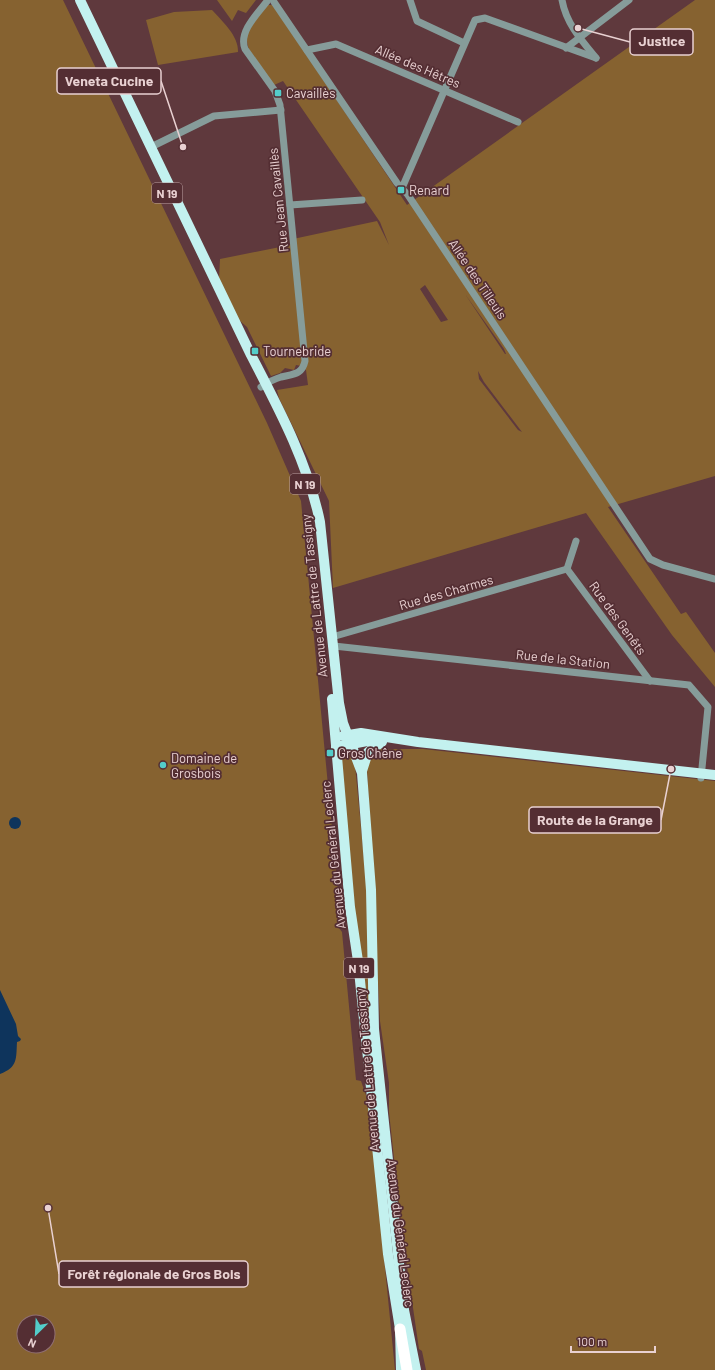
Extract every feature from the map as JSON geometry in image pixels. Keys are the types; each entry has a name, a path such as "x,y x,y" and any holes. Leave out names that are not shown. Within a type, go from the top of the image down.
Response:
{"highway":[{"name":"N 19","path":"400,1329 407,1370"}],"main road":[{"name":"N 19","path":"74,0 263,385"},
{"name":"Avenue de Lattre de Tassigny","path":"80,0 263,385 297,448 317,504 339,703 343,723 362,772 371,890 374,1029 390,1189"},
{"name":"Avenue du Général Leclerc","path":"263,385 296,461 314,514 350,907 358,961 388,1254 400,1329 401,1370"},
{"path":"343,723 361,734 382,739 701,776 715,780"},
{"path":"350,740 361,734"},
{"path":"336,743 350,740 367,741 382,739"},
{"path":"362,772 368,752 382,739"},
{"path":"701,776 715,775"},
{"name":"Avenue du Général Leclerc","path":"390,1189 404,1310 416,1370"}],"street":[{"name":"Rue Jean Cavaillès","path":"263,385 298,373 303,368 305,361 281,110 275,91 247,51 243,41 246,30 272,0"},
{"name":"Allée des Tilleuls","path":"272,0 397,183 402,188 650,559 663,565 715,579"},
{"path":"410,0 417,22 464,43"},
{"path":"402,188 443,90 475,20 485,18 596,58 578,36 566,16 562,0"},
{"path":"566,48 578,36 629,0"},
{"name":"Allée des Hêtres","path":"307,50 336,44 518,122"},
{"path":"151,147 214,116 281,110"},
{"path":"290,205 362,200"},
{"path":"567,569 576,541"},
{"name":"Rue des Charmes","path":"333,641 567,569"},
{"name":"Rue des Genêts","path":"567,569 650,681"},
{"name":"Rue de la Station","path":"333,641 689,685 708,707 701,776"}],"shaded area":[{"name":"Domaine de Grosbois","path":"0,0 63,0 267,423 301,501 338,891 336,895 339,928 342,932 356,1080 361,1081 369,1104 395,1370 0,1370"},
{"path":"217,0 256,0 246,13 238,10 232,21"},
{"path":"695,0 715,0 715,476 608,507 681,614 686,612 715,653 715,687 672,635 586,513 333,588 329,501 279,398 277,390 308,385 306,370 302,366 296,365 294,370 285,368 280,373 271,376 247,327 239,320 219,279 220,259 290,245 293,239 377,221 389,245 380,222 283,81 274,85 250,52 247,37 249,30 267,5 273,5 407,205","holes":["425,285 448,320 441,322 420,289","465,294 504,349 505,354","478,371 484,382 522,432 518,430 479,379"]},
{"path":"212,10 233,35 238,46 238,52 158,65 146,20 174,12"},
{"path":"375,749 423,749 715,781 715,1370 426,1370 422,1351 419,1349 402,1232 389,1112 389,1083 380,1021 367,769 369,755"},
{"path":"350,751 355,765 368,901 371,1040 357,933 340,753"}],"water":[{"path":"15,817 19,819 21,823 19,827 15,829 11,827 9,823 11,819"},
{"path":"0,990 16,1024 18,1036 21,1039 17,1042 15,1062 10,1068 0,1074"}],"place":[{"name":"Justice","path":"578,28"},
{"name":"Cavaillès","path":"278,93"},
{"name":"Veneta Cucine","path":"183,147"},
{"name":"Renard","path":"401,190"},
{"name":"Tournebride","path":"255,351"},
{"name":"Gros Chêne","path":"330,753"},
{"name":"Domaine de Grosbois","path":"163,765"},
{"name":"Route de la Grange","path":"671,769"},
{"name":"Forêt régionale de Gros Bois","path":"48,1208"}]}
